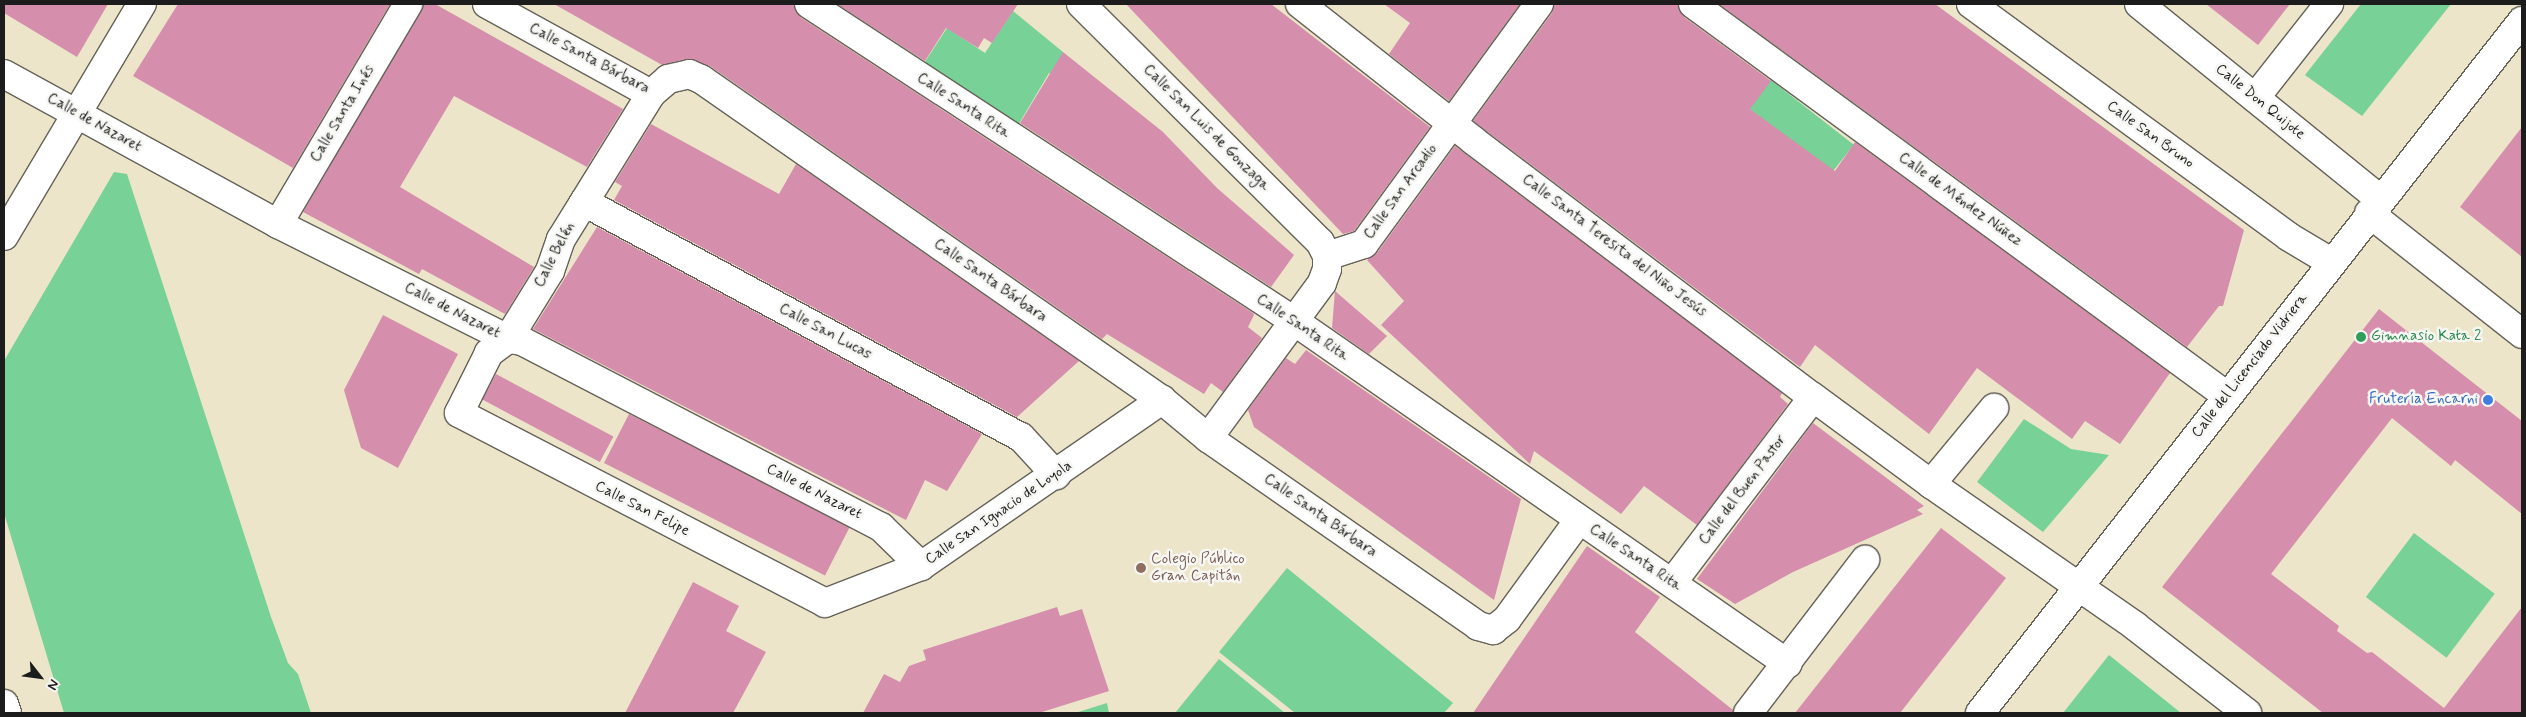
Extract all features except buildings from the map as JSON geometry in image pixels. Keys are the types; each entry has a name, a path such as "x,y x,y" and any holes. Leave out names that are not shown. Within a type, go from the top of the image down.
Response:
{"street":[{"path":"4,236 142,4"},
{"name":"Calle Santa Inés","path":"278,224 408,4"},
{"name":"Calle Santa Bárbara","path":"487,4 651,94 668,79 689,74 701,79 1162,400 1208,438 1478,626 1494,630 1507,618 1579,520"},
{"name":"Calle Santa Rita","path":"809,4 1294,321 1788,664"},
{"name":"Calle San Luis de Gonzaga","path":"1081,4 1320,242 1327,256"},
{"name":"Calle Santa Teresita del Niño Jesús","path":"1300,4 1451,123 1813,397 1931,484 2135,626 2232,708"},
{"name":"Calle San Arcadio","path":"1327,256 1364,244 1540,4"},
{"name":"Calle de Méndez Núñez","path":"1693,4 2228,396"},
{"name":"Calle San Bruno","path":"1971,4 2289,237 2331,262"},
{"name":"Calle Don Quijote","path":"2139,4 2255,98 2522,334"},
{"path":"2255,98 2329,4"},
{"name":"Calle del Licenciado Vidriera","path":"1980,713 2331,262 2522,21"},
{"name":"Calle de Nazaret","path":"4,74 278,224 508,339 522,340 882,526 921,566"},
{"name":"Calle Belén","path":"459,413 489,353 508,339 550,271 561,239 651,94"},
{"name":"Calle San Lucas","path":"584,202 1021,437 1056,475"},
{"path":"1208,438 1322,283 1327,269 1327,256"},
{"name":"Calle del Buen Pastor","path":"1672,583 1813,397"},
{"name":"Calle San Ignacio de Loyola","path":"825,604 921,566 1056,475 1162,400"},
{"path":"1931,484 1994,408"},
{"name":"Calle San Felipe","path":"459,413 825,604"},
{"path":"1748,713 1788,664 1865,560"},
{"path":"4,704 7,713"}],"green space":[{"path":"2361,4 2451,4 2362,116 2305,75"},
{"path":"1013,11 1063,52 1058,78 1049,73 1017,127 923,65 947,28 985,53"},
{"path":"1771,80 1854,145 1832,173 1749,108"},
{"path":"114,172 127,174 271,617 288,663 298,674 311,713 64,713 4,513 4,361"},
{"path":"2024,419 2071,449 2109,455 2043,532 1977,482"},
{"path":"2414,533 2495,594 2447,658 2366,597"},
{"path":"1287,568 1453,703 1444,713 1295,713 1219,652"},
{"path":"2109,655 2181,713 2063,713"},
{"path":"1219,659 1285,713 1175,713"},
{"path":"1107,703 1109,713 1075,713"}],"place":[{"name":"Gimnasio Kata 2","path":"2361,337"},
{"name":"Frutería Encarni","path":"2488,400"},
{"name":"Colegio Público Gran Capitán","path":"1141,568"}]}
